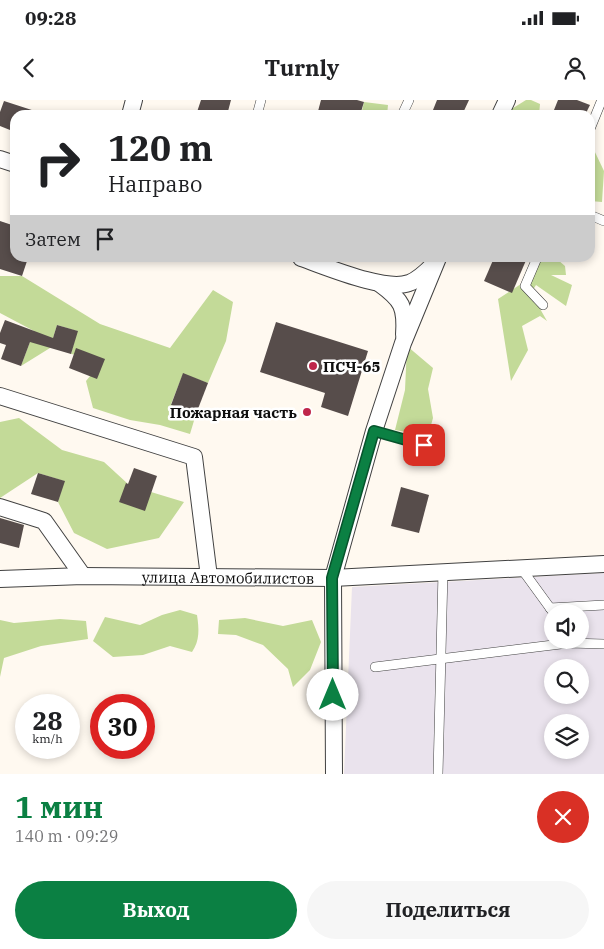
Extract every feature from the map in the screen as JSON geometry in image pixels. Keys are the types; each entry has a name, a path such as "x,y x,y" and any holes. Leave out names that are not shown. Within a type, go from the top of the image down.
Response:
{"street":[{"path":"313,262 378,283 399,285 409,283 423,275 436,262"},
{"path":"334,774 332,578 374,431 403,343 437,262"},
{"path":"378,283 396,296 401,304 405,320 403,343"},
{"path":"0,396 194,457 209,577"},
{"path":"0,507 44,521 83,576"},
{"name":"улица Автомобилистов","path":"0,579 83,576 332,578 604,564"}],"lane":[{"path":"595,117 601,102"},
{"path":"535,262 525,286 542,305"},
{"path":"374,431 424,445"},
{"path":"521,568 546,604"},
{"path":"438,774 443,572"},
{"path":"589,606 604,605"},
{"path":"589,643 604,644"},
{"path":"375,667 544,645"}],"shaded area":[{"path":"604,573 604,774 344,774 352,587"}],"green space":[{"path":"526,100 540,104 539,110 510,110"},
{"path":"364,102 388,105 388,110 362,110"},
{"path":"595,152 604,171 602,202 595,201"},
{"path":"530,262 560,262 565,266 566,275 551,275 572,285 566,306 536,285 531,293 547,321 540,316 522,326 528,350 511,381 498,299 521,284"},
{"path":"0,276 22,276 100,324 170,348 213,290 233,302 226,341 208,383 183,374 171,404 196,414 190,434 160,425 130,420 93,408 86,381 104,359 71,354 77,331 57,325 50,348 21,366 34,331 0,313"},
{"path":"407,346 433,368 428,389 433,418 428,436 395,430 405,390"},
{"path":"19,418 62,450 104,462 128,484 119,502 151,492 184,502 159,538 107,549 74,533 58,502 64,481 38,473 0,498 0,422"},
{"path":"180,610 197,615 198,634 192,652 170,646 143,655 113,657 93,641 105,617 140,625 162,615"},
{"path":"245,618 283,626 312,620 321,642 310,670 293,687 288,669 263,645 236,635 218,634 219,620"},
{"path":"60,619 86,621 88,639 41,646 4,658 0,677 0,620 14,623"}],"building":[{"path":"201,100 231,100 228,110 198,110"},
{"path":"321,100 357,100 364,102 362,110 318,110"},
{"path":"437,100 469,100 464,110 433,110"},
{"path":"558,100 577,100 590,105 588,110 554,110"},
{"path":"4,101 32,110 10,110 10,130 0,126 0,112"},
{"path":"0,221 10,224 10,262 27,262 22,276 0,269"},
{"path":"492,262 525,262 512,293 484,281"},
{"path":"5,320 53,338 57,325 78,331 71,354 30,342 21,366 1,359 6,345 0,343 0,333"},
{"name":"ПСЧ-65","path":"276,322 368,351 348,416 321,407 325,393 260,372"},
{"path":"76,348 105,359 97,379 69,368"},
{"path":"183,373 208,383 196,414 171,405"},
{"path":"134,468 157,476 145,511 119,502"},
{"path":"38,473 65,481 58,502 31,494"},
{"path":"401,487 429,495 419,533 391,526"},
{"path":"0,518 24,525 19,548 0,543"}],"place":[{"name":"ПСЧ-65","path":"313,366"},
{"name":"Пожарная часть","path":"307,412"}],"route":[{"path":"333,695 332,578 374,431 424,445"}]}
